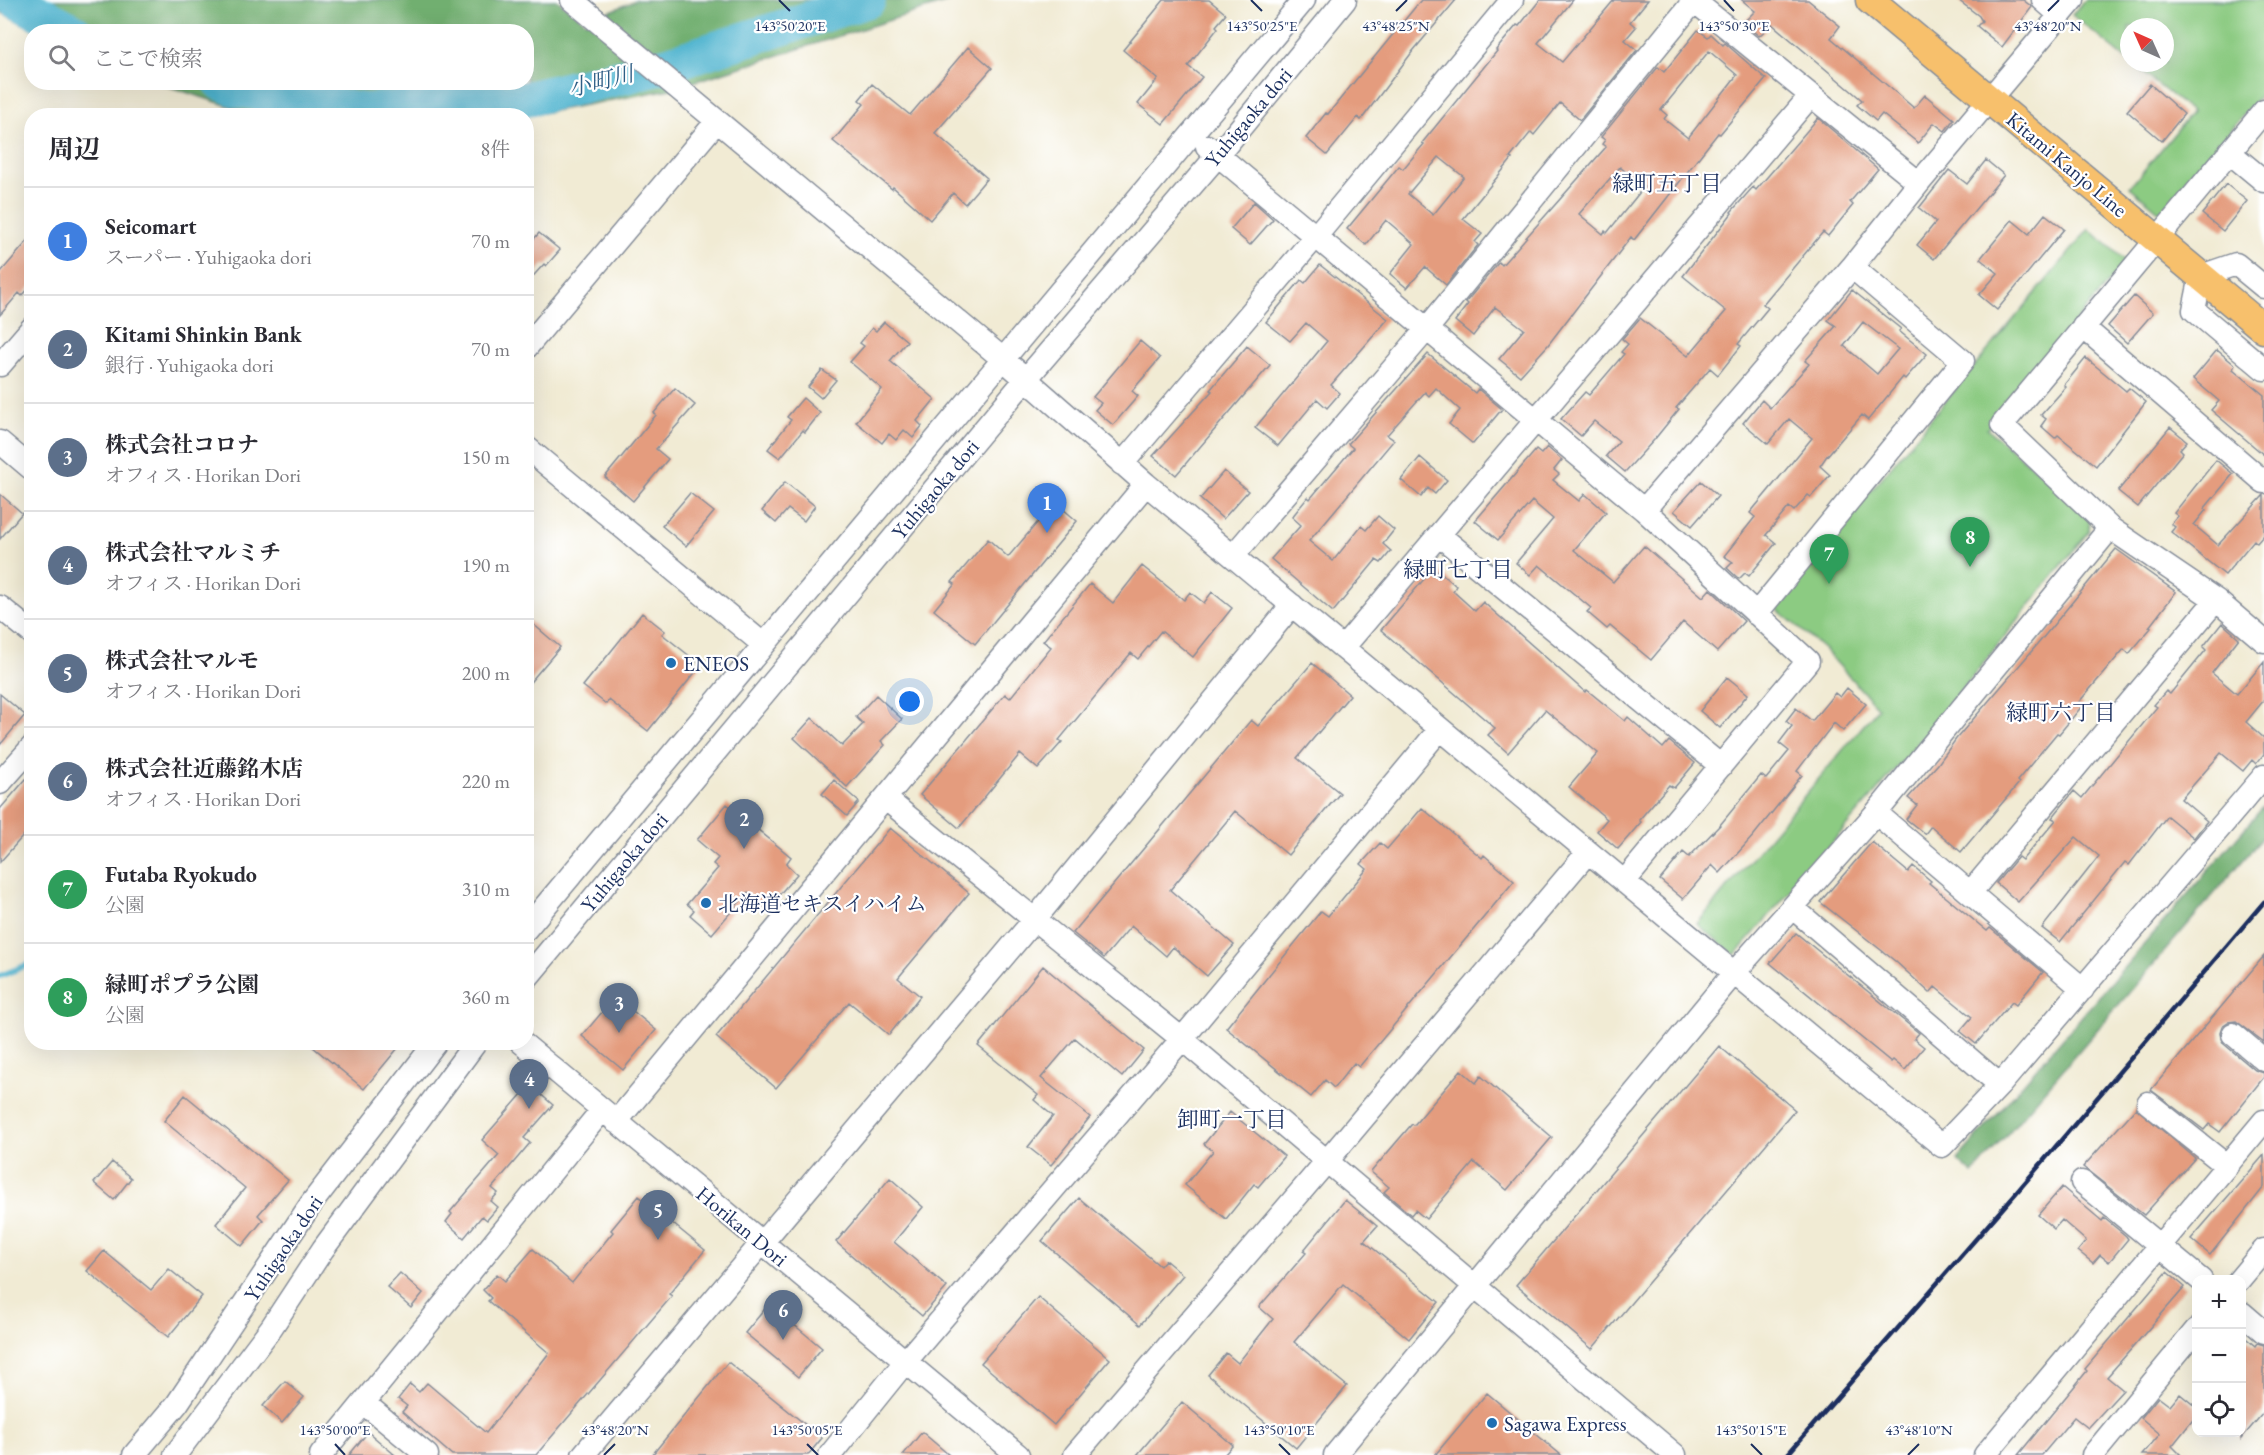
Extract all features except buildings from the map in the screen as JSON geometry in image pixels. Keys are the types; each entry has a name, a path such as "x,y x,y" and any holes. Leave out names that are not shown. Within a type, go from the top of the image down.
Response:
{"main road":[{"name":"Kitami Kanjo Line","path":"1869,0 2264,329"}],"street":[{"path":"572,0 1003,359 1122,464 1941,1146 2000,1085 2264,776"},
{"name":"Yuhigaoka dori","path":"534,919 1304,0"},
{"name":"Yuhigaoka dori","path":"534,969 1026,379 1218,155 1345,0"},
{"path":"1122,464 1316,236 1512,0"},
{"path":"1644,510 1852,267 2066,7 2043,0"},
{"path":"1233,556 1426,330 1694,1 1919,183"},
{"path":"1343,648 1811,95"},
{"path":"2264,111 2002,424 2110,528 2216,600 2264,641"},
{"path":"534,338 717,121"},
{"path":"1193,134 1644,510 1808,661 1624,882"},
{"path":"2229,152 2264,181"},
{"path":"2264,287 2236,264 2201,276 2194,310 2264,369"},
{"path":"1756,614 1963,361 1852,267"},
{"path":"2083,327 2264,482"},
{"path":"0,365 24,337"},
{"path":"0,442 24,462"},
{"path":"534,454 764,645"},
{"path":"321,1455 609,1116 886,799 1146,484"},
{"path":"1335,1455 1733,974 1876,813 2110,528"},
{"path":"1439,535 1721,766"},
{"path":"1970,893 2216,600"},
{"path":"583,1455 1035,919 1292,605"},
{"path":"0,607 24,626"},
{"path":"830,1455 905,1362 1182,1040 1440,729"},
{"path":"3,774 24,754"},
{"path":"886,799 1182,1040 1476,1285 1675,1455"},
{"path":"1876,813 2083,989"},
{"path":"1075,1455 1588,852"},
{"path":"1793,908 2000,1085"},
{"path":"2233,1034 2264,1060"},
{"name":"Yuhigaoka dori","path":"134,1455 177,1404 311,1204 430,1050"},
{"name":"Yuhigaoka dori","path":"175,1455 271,1328 323,1249 470,1050"},
{"name":"Horikan Dori","path":"531,1050 1018,1455"},
{"path":"2148,1103 2227,1166"},
{"path":"1984,1455 2264,1121"},
{"path":"2082,1182 2195,1275"},
{"path":"2243,1275 2264,1250"},
{"path":"2246,1317 2264,1332"},
{"path":"2093,1455 2192,1335"},
{"path":"364,1403 427,1455"}],"green space":[{"path":"0,0 557,0 586,22 636,0 954,0 671,89 534,115 534,108 235,108 179,90 534,90 534,24 24,24 0,12"},
{"path":"2085,0 2264,0 2264,91 2161,213 2130,187 2192,112 2142,72 2174,72 2174,18 2120,18 2120,54 2072,15"},
{"path":"2089,229 2126,261 1987,429 2090,514 2089,531 1933,726 1735,955 1697,924 1878,708 1824,649 1774,607"},
{"path":"2264,806 2264,836 1973,1174 1957,1160"}],"waterway":[{"name":"小町川","path":"15,0 60,24"},
{"name":"小町川","path":"410,108 518,101 630,75 868,0"},
{"name":"小町川","path":"242,90 347,108"},
{"path":"0,976 24,966"}],"railway":[{"path":"1787,1455 2016,1193 2264,902"}],"place":[{"name":"Seicomart","path":"1047,533"},
{"name":"緑町ポプラ公園","path":"1970,567"},
{"name":"Futaba Ryokudo","path":"1829,584"},
{"name":"ENEOS","path":"671,663"},
{"name":"Kitami Shinkin Bank","path":"744,849"},
{"name":"北海道セキスイハイム","path":"706,903"},
{"name":"株式会社コロナ","path":"619,1033"},
{"name":"株式会社マルミチ","path":"529,1109"},
{"name":"株式会社マルモ","path":"658,1240"},
{"name":"株式会社近藤銘木店","path":"783,1340"},
{"name":"Sagawa Express","path":"1492,1423"}],"district":[{"name":"緑町五丁目","path":"1667,183"},
{"name":"緑町七丁目","path":"1458,569"},
{"name":"緑町六丁目","path":"2061,712"},
{"name":"卸町一丁目","path":"1232,1119"}]}
